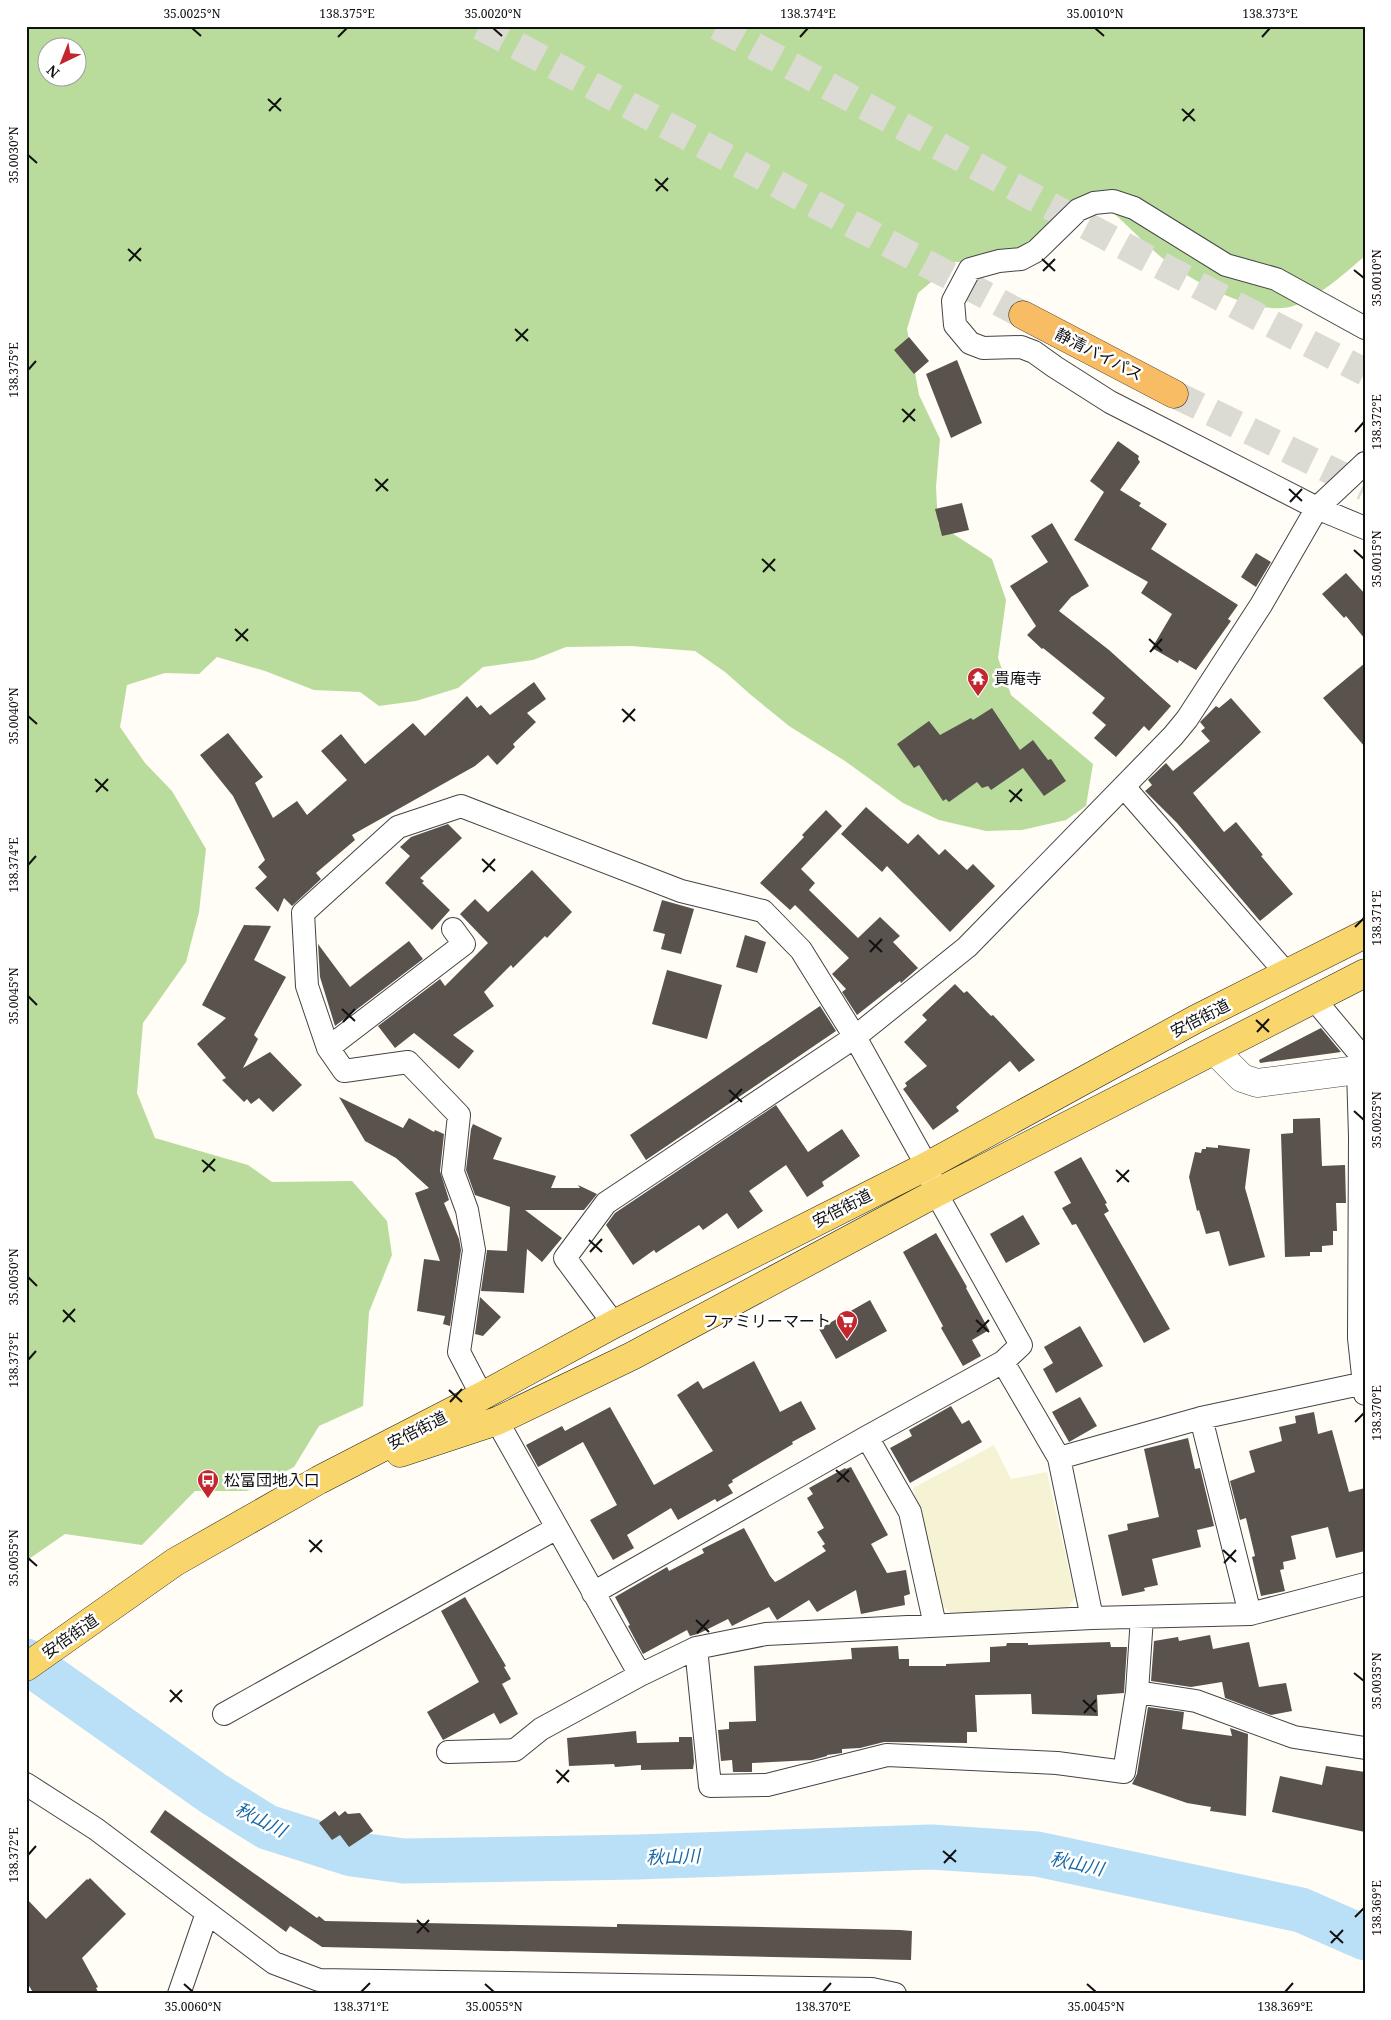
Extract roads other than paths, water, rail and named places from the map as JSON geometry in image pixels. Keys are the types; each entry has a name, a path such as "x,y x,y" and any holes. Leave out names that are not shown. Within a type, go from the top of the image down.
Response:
{"highway":[{"name":"静清バイパス","path":"1023,315 1174,394"}],"main road":[{"name":"安倍街道","path":"26,1667 175,1562 319,1480 482,1396 614,1324 927,1166 1187,1024 1365,934"},
{"name":"安倍街道","path":"319,1480 497,1421 632,1356 936,1193 1365,973"}],"street":[{"path":"1365,328 1276,279 1226,266 1134,208 1113,201 1094,203 1078,210 1036,251 1022,259 999,261 970,269 952,301 955,325 970,343 983,348 1020,347 1034,352 1054,367 1110,402 1317,508 1365,528"},
{"path":"614,1324 565,1258 606,1203 855,1037 967,947 1174,736 1261,605 1317,508 1365,463"},
{"path":"1124,787 1287,974"},
{"path":"482,1396 459,1352 474,1250 467,1210 452,1172 459,1115 408,1062 344,1071 328,1048 307,986 303,913 398,827 461,806 681,891 763,911 802,950 855,1037 927,1166 936,1193 1021,1345 1004,1362 867,1437 592,1593"},
{"path":"328,1048 464,944 453,929"},
{"path":"1059,1458 1201,1418 1364,1387 1359,1338 1362,1278 1360,1137 1362,1066 1314,1000"},
{"path":"1215,1051 1242,1078 1257,1083 1362,1066"},
{"path":"1004,1362 1059,1458 1092,1618"},
{"path":"1201,1418 1250,1614"},
{"path":"497,1421 592,1593 640,1675"},
{"path":"867,1437 910,1512 935,1625"},
{"path":"224,1714 557,1528"},
{"path":"448,1752 515,1750 541,1729 640,1675 696,1648 766,1634 1092,1618 1250,1614 1365,1584"},
{"path":"696,1648 710,1786 768,1785 887,1755 1057,1763 1124,1772 1137,1692 1142,1617"},
{"path":"1137,1692 1196,1701 1294,1737 1365,1748"},
{"path":"26,1784 96,1829 274,1963 319,1980 862,1988 895,1994"},
{"path":"179,1994 207,1913"}],"waterway":[{"name":"秋山川","path":"26,1661 214,1794 267,1827 352,1854 404,1861 637,1857 931,1847 1037,1854 1301,1910 1365,1938"}],"tunnel":[{"path":"480,26 1023,315"},
{"path":"717,26 1121,244 1365,372"},
{"path":"1174,394 1365,487"}],"place":[{"name":"貴庵寺","path":"978,697"},
{"name":"ファミリーマート","path":"847,1340"},
{"name":"松富団地入口","path":"208,1499"}]}
